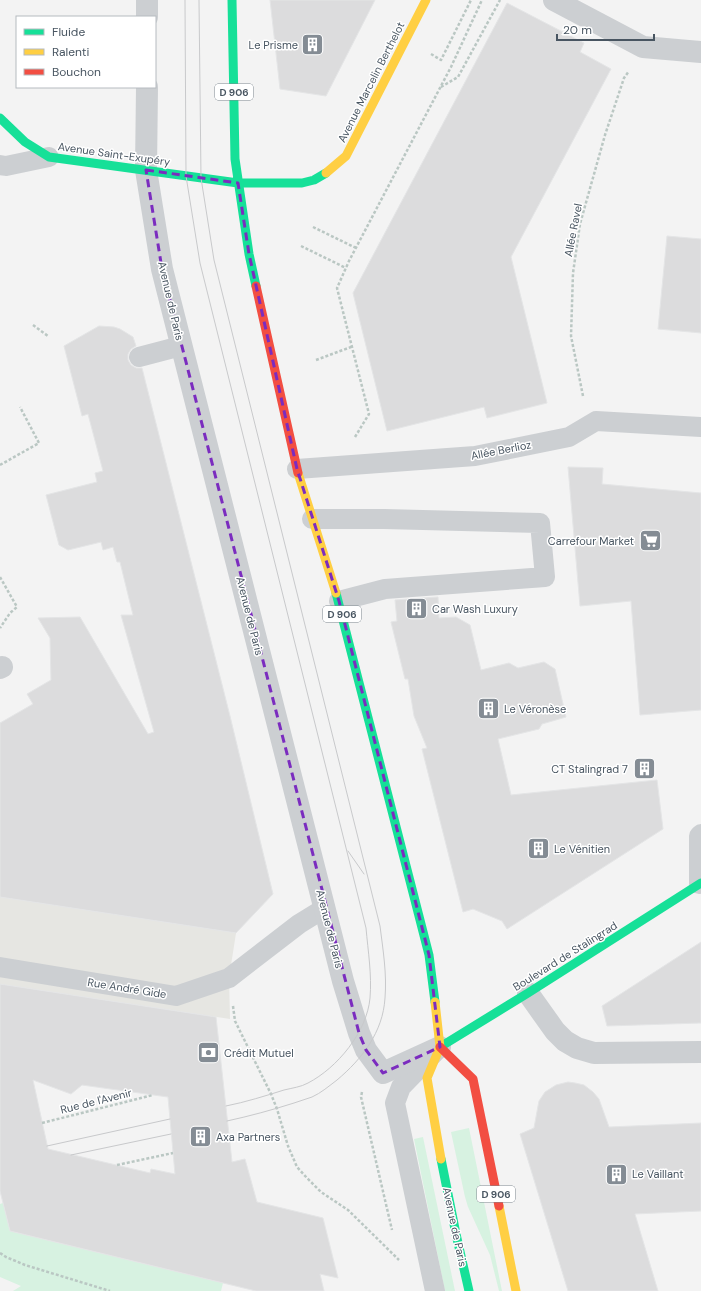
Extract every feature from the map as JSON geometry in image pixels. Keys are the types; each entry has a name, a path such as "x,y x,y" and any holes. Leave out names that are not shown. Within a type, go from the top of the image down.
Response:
{"main road":[{"name":"Avenue de Paris","path":"232,0 235,159 249,254 297,469 339,601 429,956 440,1047 427,1078 436,1135 469,1291"},
{"name":"Avenue Marcelin Berthelot","path":"238,183 302,183 314,180 328,172 346,156 426,0"},
{"name":"Avenue Saint-Exupéry","path":"0,118 25,142 49,157 238,183"},
{"name":"Boulevard de Stalingrad","path":"440,1047 528,994 700,884"},
{"name":"D 906","path":"440,1047 473,1079 516,1291"}],"street":[{"path":"147,0 147,16"},
{"path":"554,0 644,47 701,52"},
{"name":"Avenue de Paris","path":"147,88 146,170 162,269 343,981 359,1033 366,1050 384,1073 440,1047"},
{"path":"528,994 555,1031 577,1048 594,1053 701,1052"}],"lane":[{"path":"0,165 6,166 49,157"},
{"path":"139,358 182,346"},
{"path":"596,421 701,427"},
{"name":"Allée Berlioz","path":"297,469 475,456 569,437 596,421"},
{"path":"312,519 384,519 540,523 545,577 385,589 339,601"},
{"path":"700,884 699,836 701,834"},
{"name":"Rue André Gide","path":"0,967 176,996 229,978 299,924 325,908"},
{"path":"435,1291 395,1103 401,1087 440,1047"}],"path":[{"path":"431,54 441,60 471,0"},
{"path":"354,438 369,414 337,288 356,248 451,67 482,0"},
{"path":"441,86 458,77 500,0"},
{"name":"Allée Ravel","path":"596,421 585,408 581,381 571,336 573,273 580,224 606,135 624,78 644,47"},
{"path":"313,227 356,248"},
{"path":"300,246 346,268"},
{"path":"33,325 48,336"},
{"path":"316,360 352,347"},
{"path":"0,465 39,443 20,407"},
{"path":"0,577 17,607 10,613 0,628"},
{"path":"229,978 235,1021 271,1094 288,1146 297,1167 321,1192 348,1210 399,1260 398,1253"},
{"name":"Rue de l'Avenir","path":"42,1123 153,1096"},
{"path":"361,1097 392,1230"},
{"path":"117,1165 173,1153"},
{"path":"0,1253 25,1265 110,1291"}],"highlighted area":[{"path":"146,170 238,183 249,254 297,469 339,601 429,955 440,1047 383,1073 366,1050 359,1033 162,269"}],"shaded area":[{"path":"0,897 236,933 229,978 230,1019 0,984"}],"green space":[{"path":"469,1128 502,1291 499,1291 490,1255 468,1207 451,1132"},
{"path":"423,1137 455,1291 445,1291 414,1139"},
{"path":"3,1203 10,1231 223,1283 221,1291 13,1291 21,1286 0,1277 0,1204"}],"building":[{"name":"Le Prisme","path":"270,0 375,0 326,96 280,89"},
{"path":"507,3 584,43 580,52 611,69 511,257 547,403 487,418 484,407 387,431 353,293"},
{"path":"667,236 701,239 701,333 658,329"},
{"path":"99,326 120,329 133,337 136,346 131,349 128,354 128,360 131,365 136,368 142,368 230,716 273,894 236,933 0,897 0,723 33,704 27,694 51,680 50,638 38,618 80,617 148,734 154,732 121,615 133,615 120,562 117,562 113,547 103,550 101,542 68,550 59,545 46,495 97,482 95,473 103,471 88,414 82,416 64,346"},
{"path":"568,467 603,468 602,484 701,493 701,710 640,715 631,601 580,606"},
{"path":"438,597 439,618 456,617 470,625 481,670 509,663 518,668 544,662 555,669 566,717 542,724 539,729 498,739 511,795 657,780 663,829 507,929 502,921 473,909 463,912 422,749 427,748 414,716 408,679 405,679 391,622 397,621 395,600"},
{"path":"701,942 701,1023 607,1026 602,1006"},
{"name":"Axa Partners","path":"0,984 216,1017 232,1162 245,1159 257,1202 323,1218 338,1278 320,1274 324,1291 256,1291 10,1231 0,1191","holes":["33,1080 71,1094 82,1085 168,1097 175,1174 151,1169 150,1173 48,1149"]},
{"name":"Le Vaillant","path":"568,1082 584,1085 593,1092 599,1099 609,1127 701,1123 701,1211 635,1214 658,1291 568,1291 520,1134 534,1128 539,1101 545,1092 556,1085"}],"tram line":[{"path":"185,0 186,176 200,263 366,928 370,963 370,998 368,1011 357,1036 349,1048 330,1068 302,1086 226,1106"},
{"path":"199,0 201,178 214,260 380,926 385,980 383,1010 376,1033 363,1054 346,1072 312,1097 227,1121"},
{"path":"348,851 364,874"},
{"path":"47,1146 170,1119"},
{"path":"71,1155 171,1134"}],"traffic: fast":[{"path":"232,0 235,159 249,254 256,286"},
{"path":"0,118 25,142 49,157 238,183 302,183 314,180 326,173"},
{"path":"336,593 429,955 435,1002"},
{"path":"440,1047 701,883"},
{"path":"441,1159 469,1291"}],"traffic: slow":[{"path":"326,173 346,156 426,0"},
{"path":"298,473 336,593"},
{"path":"435,1002 440,1047 427,1078 441,1159"},
{"path":"499,1206 516,1291"}],"traffic: jam":[{"path":"256,286 298,473"},
{"path":"440,1047 473,1079 499,1206"}],"place":[{"name":"Le Prisme","path":"313,45"},
{"name":"Carrefour Market","path":"650,541"},
{"name":"Car Wash Luxury","path":"417,609"},
{"name":"Le Véronèse","path":"489,709"},
{"name":"CT Stalingrad 7","path":"644,769"},
{"name":"Le Vénitien","path":"539,849"},
{"name":"Crédit Mutuel","path":"209,1053"},
{"name":"Axa Partners","path":"200,1137"},
{"name":"Le Vaillant","path":"617,1174"}]}
